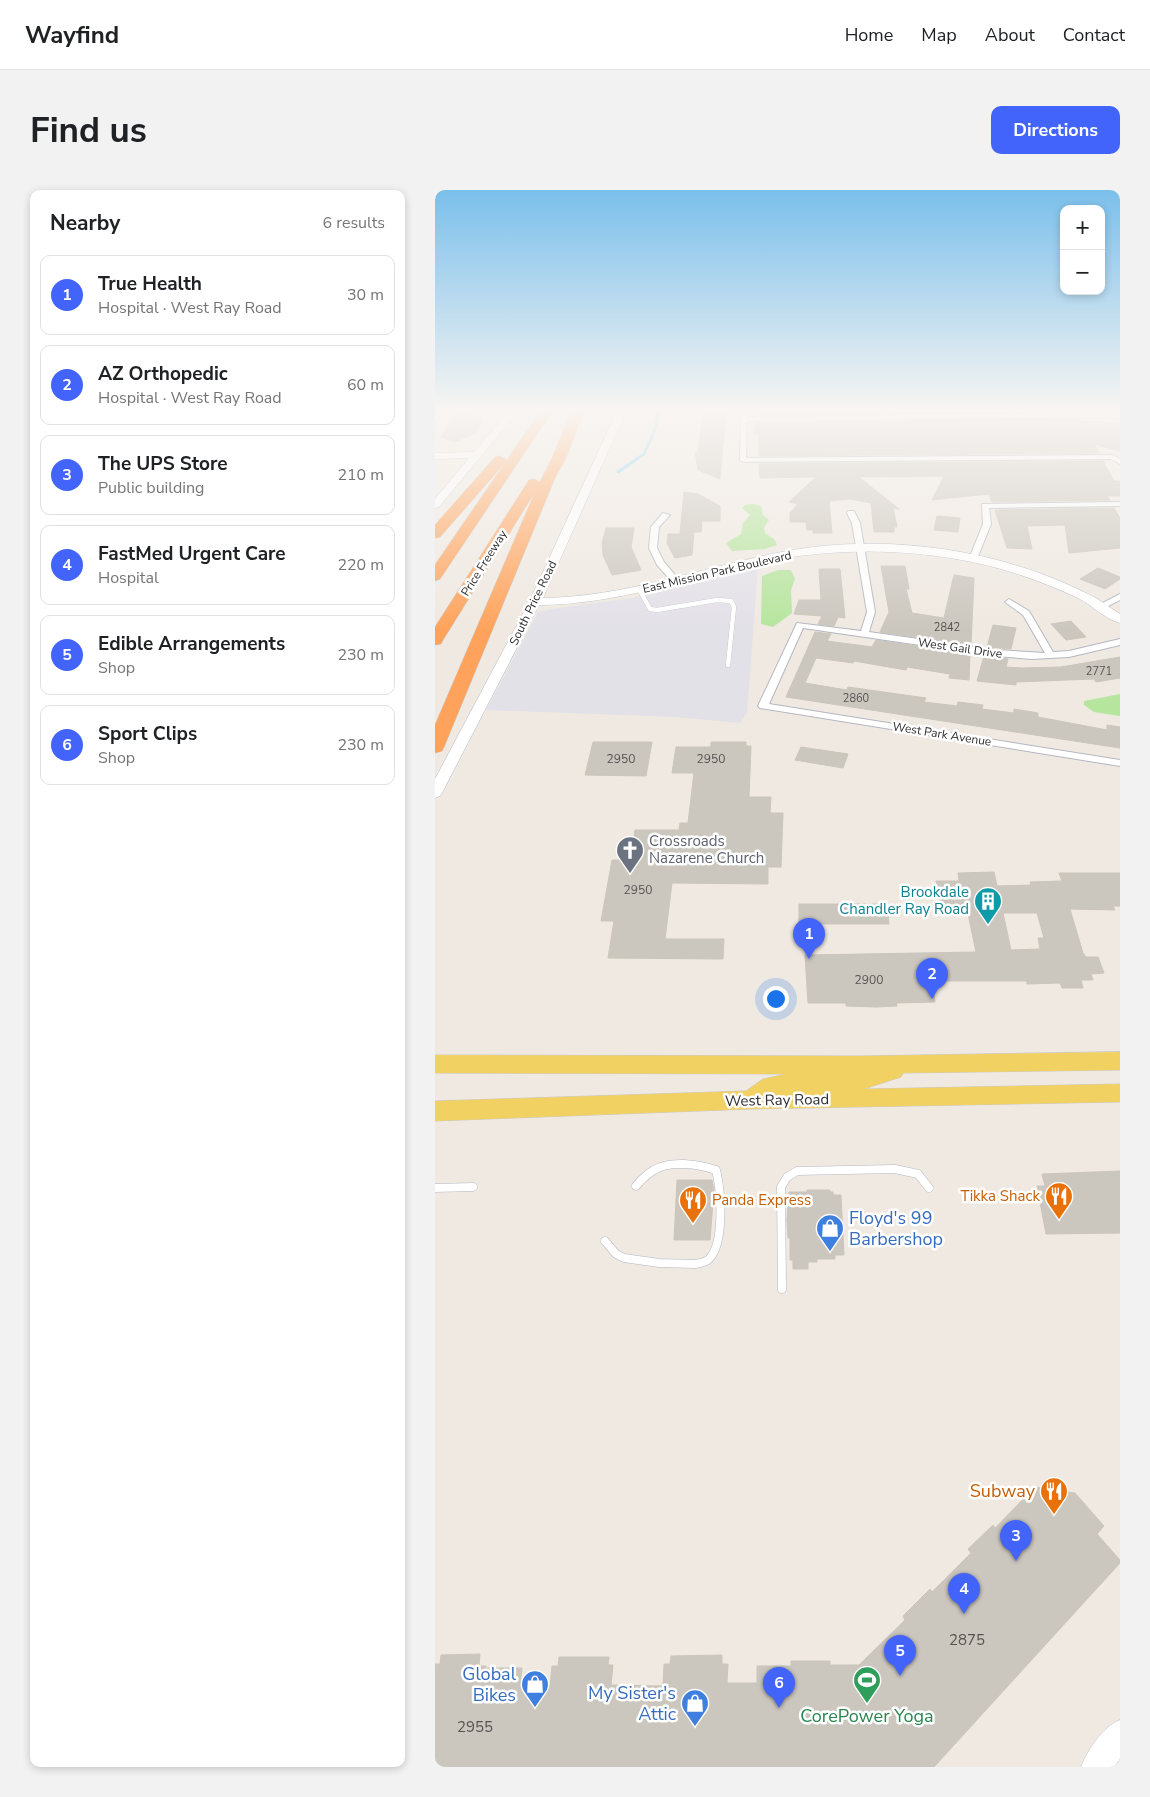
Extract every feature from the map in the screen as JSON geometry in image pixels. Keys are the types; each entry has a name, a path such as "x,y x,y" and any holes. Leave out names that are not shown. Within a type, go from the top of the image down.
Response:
{"highway":[{"path":"435,534 480,483"},
{"path":"435,576 499,483"},
{"name":"Price Freeway","path":"435,640 534,483"},
{"path":"435,747 546,483"}],"main road":[{"path":"435,505 454,483"},
{"name":"South Price Road","path":"435,793 535,602 589,483"},
{"name":"East Mission Park Boulevard","path":"535,602 572,602 640,591 781,556 859,548 909,550 973,559 1029,574 1067,589 1101,606 1120,619"},
{"path":"435,1064 801,1065 1120,1061"},
{"path":"751,1100 771,1085 799,1081 862,1080 916,1064"},
{"name":"West Ray Road","path":"435,1111 751,1100 1120,1093"},
{"path":"1096,1767 1120,1734"}],"street":[{"path":"973,559 987,524 985,506 1120,504"},
{"path":"851,513 856,523 871,612 864,634"},
{"path":"666,515 655,527 653,548 660,563 677,582"},
{"path":"1101,606 1120,598"},
{"path":"1009,602 1026,613 1051,656"},
{"name":"West Gail Drive","path":"763,706 800,626 996,653 1051,656 1120,642"},
{"name":"West Park Avenue","path":"763,706 1120,763"}],"lane":[{"path":"640,591 650,608 657,610 717,600 731,602 734,607 728,665"},
{"path":"605,1241 619,1256 638,1261 684,1264 704,1263 712,1256 717,1245 719,1228 719,1178 716,1170 706,1167 660,1167 650,1172 636,1186"},
{"path":"782,1290 781,1187 783,1179 789,1174 797,1171 895,1169 918,1174 929,1188"},
{"path":"435,1188 473,1187"}],"shaded area":[{"path":"758,567 747,713 740,723 675,717 486,710 538,612 633,598"}],"green space":[{"path":"745,505 761,506 763,515 769,520 764,528 765,533 775,540 777,545 765,549 732,551 726,543 741,534 743,523 750,515 742,508"},
{"path":"778,570 791,570 795,579 791,590 792,613 773,627 761,624 762,576"},
{"path":"1120,694 1120,716 1094,712 1084,705 1084,701"}],"building":[{"path":"810,483 866,483 899,509 893,508 897,527 894,527 894,532 874,532 871,503 850,499 829,501 832,533 813,533 813,530 807,530 806,522 790,522 790,513 798,504 789,502"},
{"path":"941,483 1120,483 1120,496 1107,496 1110,500 992,502 989,494 932,500"},
{"path":"684,492 698,494 720,506 720,521 702,521 701,532 694,532 692,555 675,558 667,543 668,534 680,534"},
{"path":"1114,508 1120,518 1120,548 1069,553 1065,525 1027,526 1032,549 1007,548 995,510"},
{"path":"937,516 960,518 958,532 934,530"},
{"path":"606,528 634,528 631,547 641,570 612,575 603,555 602,543"},
{"path":"881,566 905,566 909,589 906,589 912,613 944,618 954,575 974,578 971,645 880,632 889,612"},
{"path":"1098,568 1120,577 1120,579 1105,589 1080,579"},
{"path":"819,569 840,569 845,618 838,617 834,626 818,624 822,616 794,614 799,600 821,600"},
{"path":"1071,621 1086,637 1066,640 1051,624"},
{"path":"993,625 1016,628 1011,649 987,647"},
{"path":"815,632 831,634 827,641 872,647 876,640 970,654 969,680 949,678 950,674 907,667 906,670 854,661 853,663 816,658 805,683 847,690 848,687 926,698 924,702 957,706 958,702 983,705 982,709 1014,713 1014,709 1038,713 1038,717 1107,730 1107,725 1120,727 1120,748 786,697"},
{"path":"984,656 1008,659 1006,667 1022,668 1061,667 1120,657 1120,678 1096,682 1094,679 1016,682 1016,685 977,681"},
{"path":"593,742 652,742 646,776 585,775"},
{"path":"711,742 746,742 746,746 751,746 749,797 771,797 770,813 783,813 781,867 768,867 768,884 672,883 665,939 724,939 723,959 608,958 614,921 601,921 612,860 630,860 635,830 679,830 680,823 688,823 694,773 672,773 676,747 711,747"},
{"path":"801,747 848,754 843,768 795,760"},
{"name":"Brookdale Chandler Ray Road","path":"994,872 997,886 1031,885 1030,882 1062,881 1059,873 1120,873 1120,906 1113,906 1115,910 1070,909 1083,953 1086,957 1098,957 1104,973 1091,974 1093,980 1081,980 1083,988 1062,988 1060,983 1027,984 1027,981 932,981 935,1002 896,1003 897,1006 876,1007 846,1006 846,1003 808,1003 805,955 976,952 967,909 941,909 936,881 959,881 958,873","holes":["1003,913 1037,913 1044,938 1038,938 1040,949 1011,950"]},
{"path":"799,904 887,904 889,924 799,924"},
{"path":"1120,1171 1120,1233 1046,1234 1037,1186 1045,1186 1042,1174"},
{"name":"Panda Express","path":"677,1180 712,1180 714,1190 710,1240 674,1240"},
{"path":"807,1190 830,1190 830,1192 833,1192 833,1195 841,1195 844,1255 835,1255 835,1259 817,1259 817,1262 808,1262 808,1269 793,1269 793,1260 790,1260 790,1238 788,1238 787,1220 789,1192 807,1192"},
{"path":"1035,1487 1075,1493 1104,1526 1097,1534 1120,1560 1120,1563 934,1767 435,1767 435,1664 440,1664 441,1655 480,1654 479,1666 486,1666 485,1668 522,1668 520,1687 550,1686 552,1666 558,1666 559,1657 609,1657 608,1665 613,1665 611,1685 663,1686 664,1664 670,1664 671,1656 722,1655 722,1664 728,1664 727,1683 757,1683 757,1666 791,1666 791,1661 830,1661 830,1665 859,1665 905,1620 903,1616 930,1589 932,1592 971,1553 968,1549 993,1525 995,1528"}],"place":[{"name":"Crossroads Nazarene Church","path":"630,874"},
{"name":"Brookdale Chandler Ray Road","path":"988,925"},
{"name":"True Health","path":"809,959"},
{"name":"AZ Orthopedic","path":"932,999"},
{"name":"Tikka Shack","path":"1059,1220"},
{"name":"Panda Express","path":"693,1224"},
{"name":"Floyd's 99 Barbershop","path":"830,1252"},
{"name":"Subway","path":"1054,1515"},
{"name":"The UPS Store","path":"1016,1561"},
{"name":"FastMed Urgent Care","path":"964,1614"},
{"name":"Edible Arrangements","path":"900,1676"},
{"name":"CorePower Yoga","path":"867,1704"},
{"name":"Global Bikes","path":"535,1708"},
{"name":"Sport Clips","path":"779,1708"},
{"name":"My Sister's Attic","path":"695,1727"}]}
